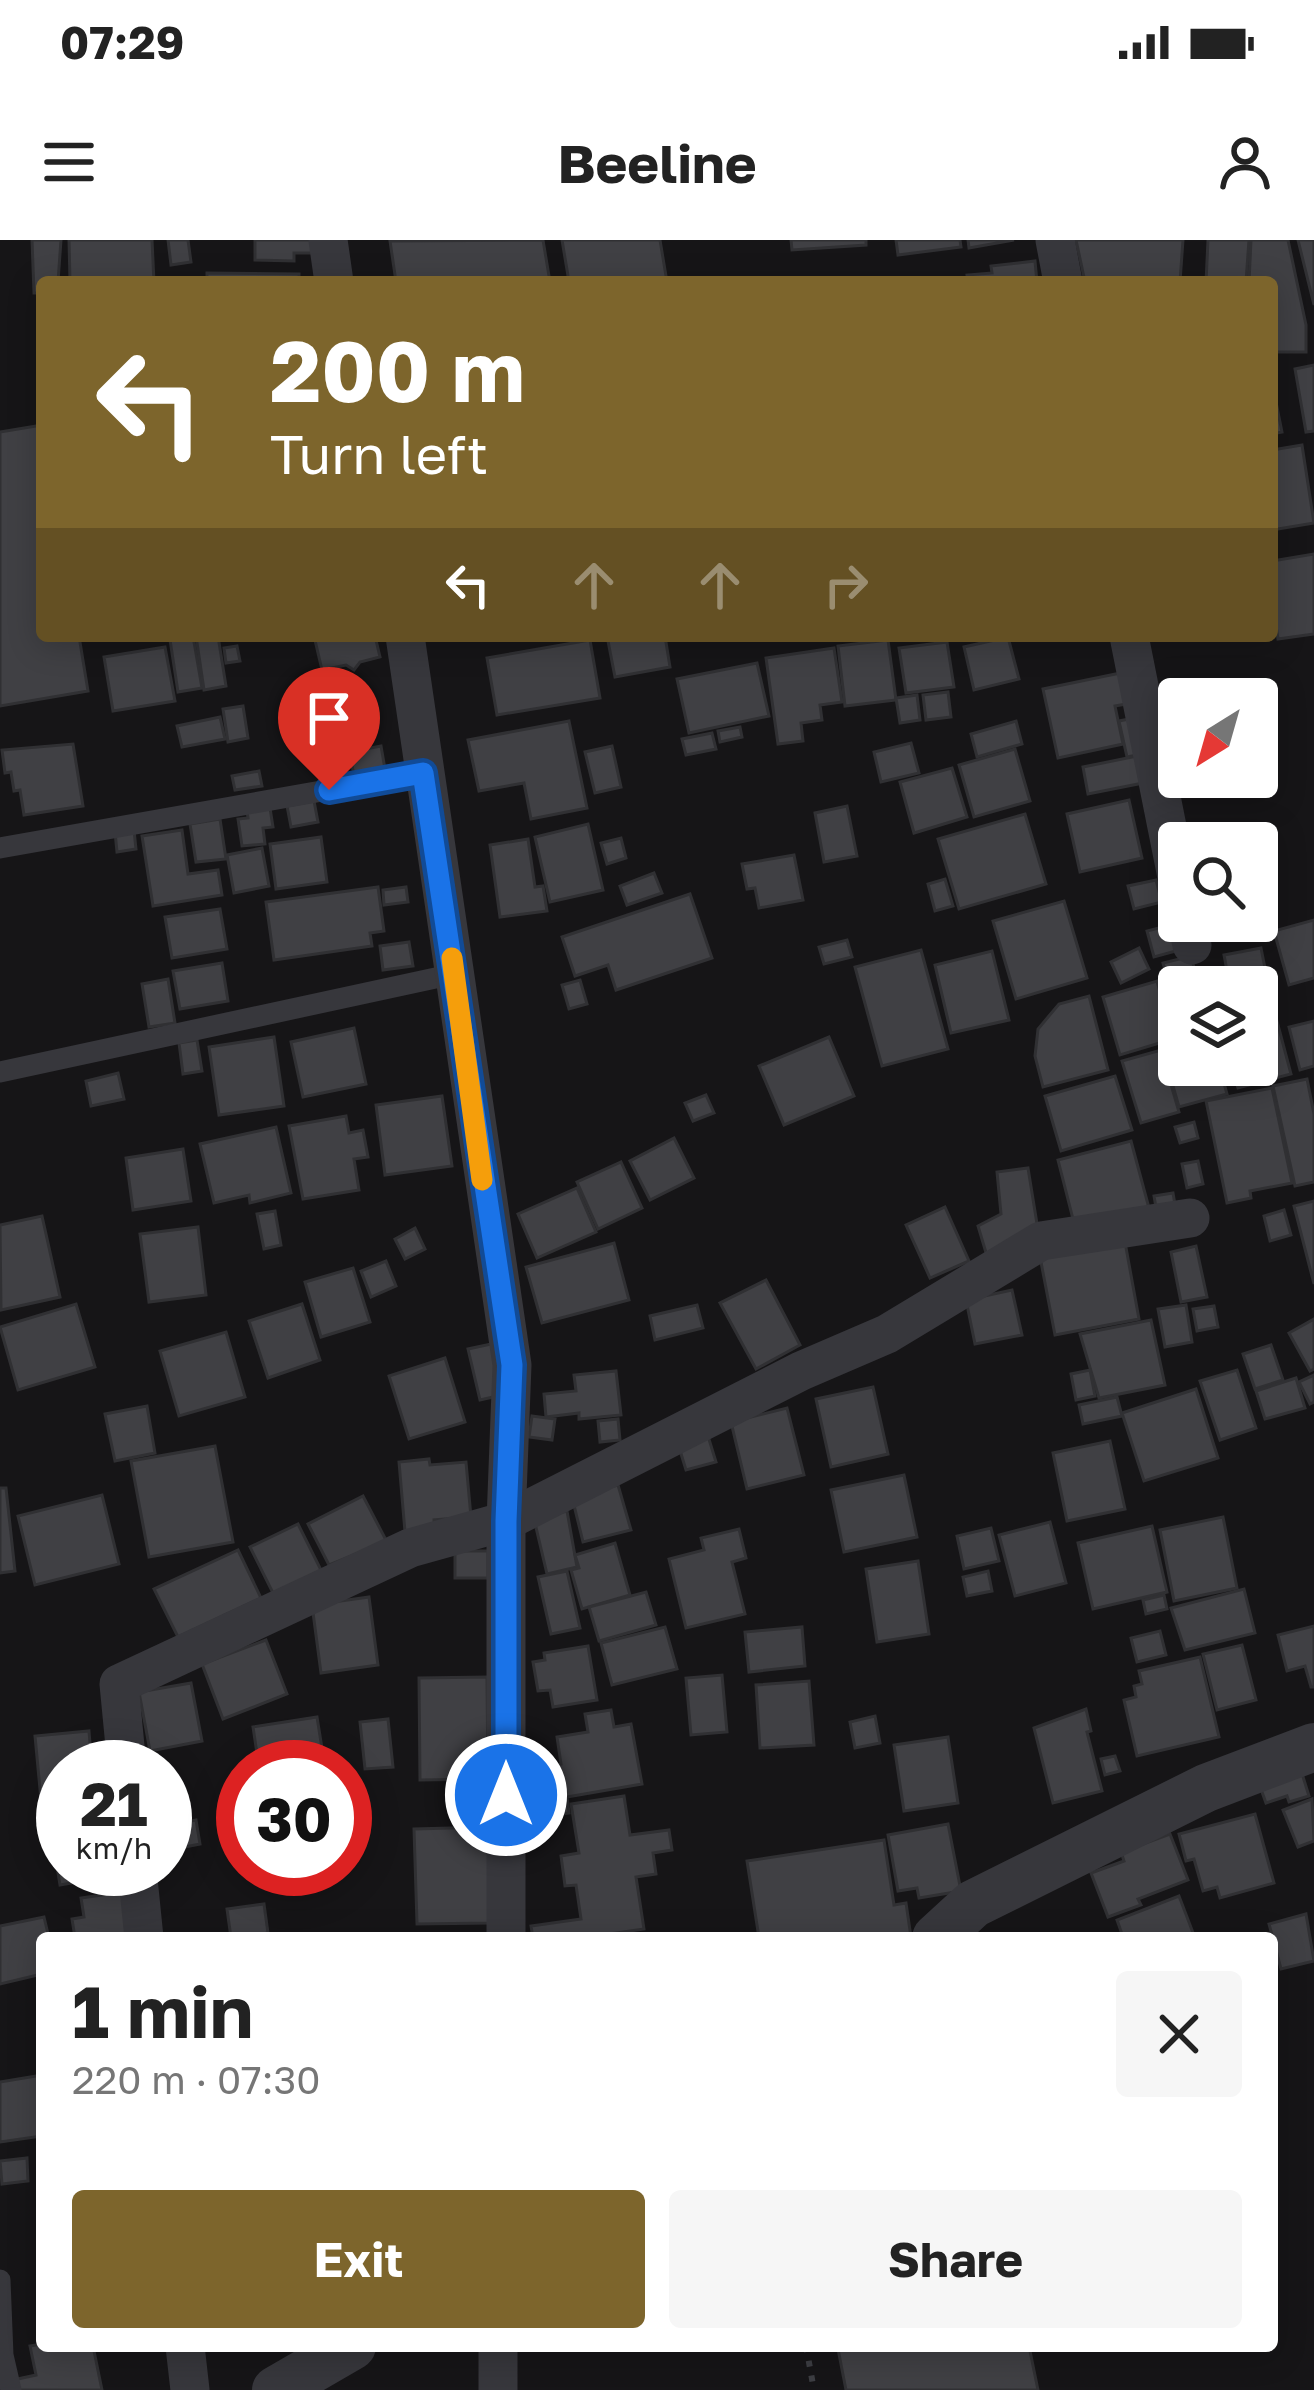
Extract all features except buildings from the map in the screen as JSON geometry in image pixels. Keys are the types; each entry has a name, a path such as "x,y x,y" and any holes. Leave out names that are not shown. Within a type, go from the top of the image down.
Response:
{"street":[{"path":"328,240 333,276"},
{"path":"1055,240 1062,276"},
{"path":"406,642 512,1365 506,1521 506,1932"},
{"path":"1130,642 1166,822"},
{"path":"124,1740 119,1684 410,1549 506,1521 801,1371 887,1334 1041,1240 1190,1219"},
{"path":"943,1932 973,1904 1206,1788 1314,1747"},
{"path":"140,1896 143,1932"},
{"path":"186,2352 190,2390"},
{"path":"276,2390 342,2352"},
{"path":"498,2352 498,2390"}],"lane":[{"path":"0,848 423,773"},
{"path":"0,1072 454,974"},
{"path":"0,2280 3,2355 10,2390"}],"path":[{"path":"807,2352 814,2390"}],"slow traffic":[{"path":"452,958 482,1180"}],"route":[{"path":"329,790 423,773 512,1365 506,1521 506,1795"}]}
